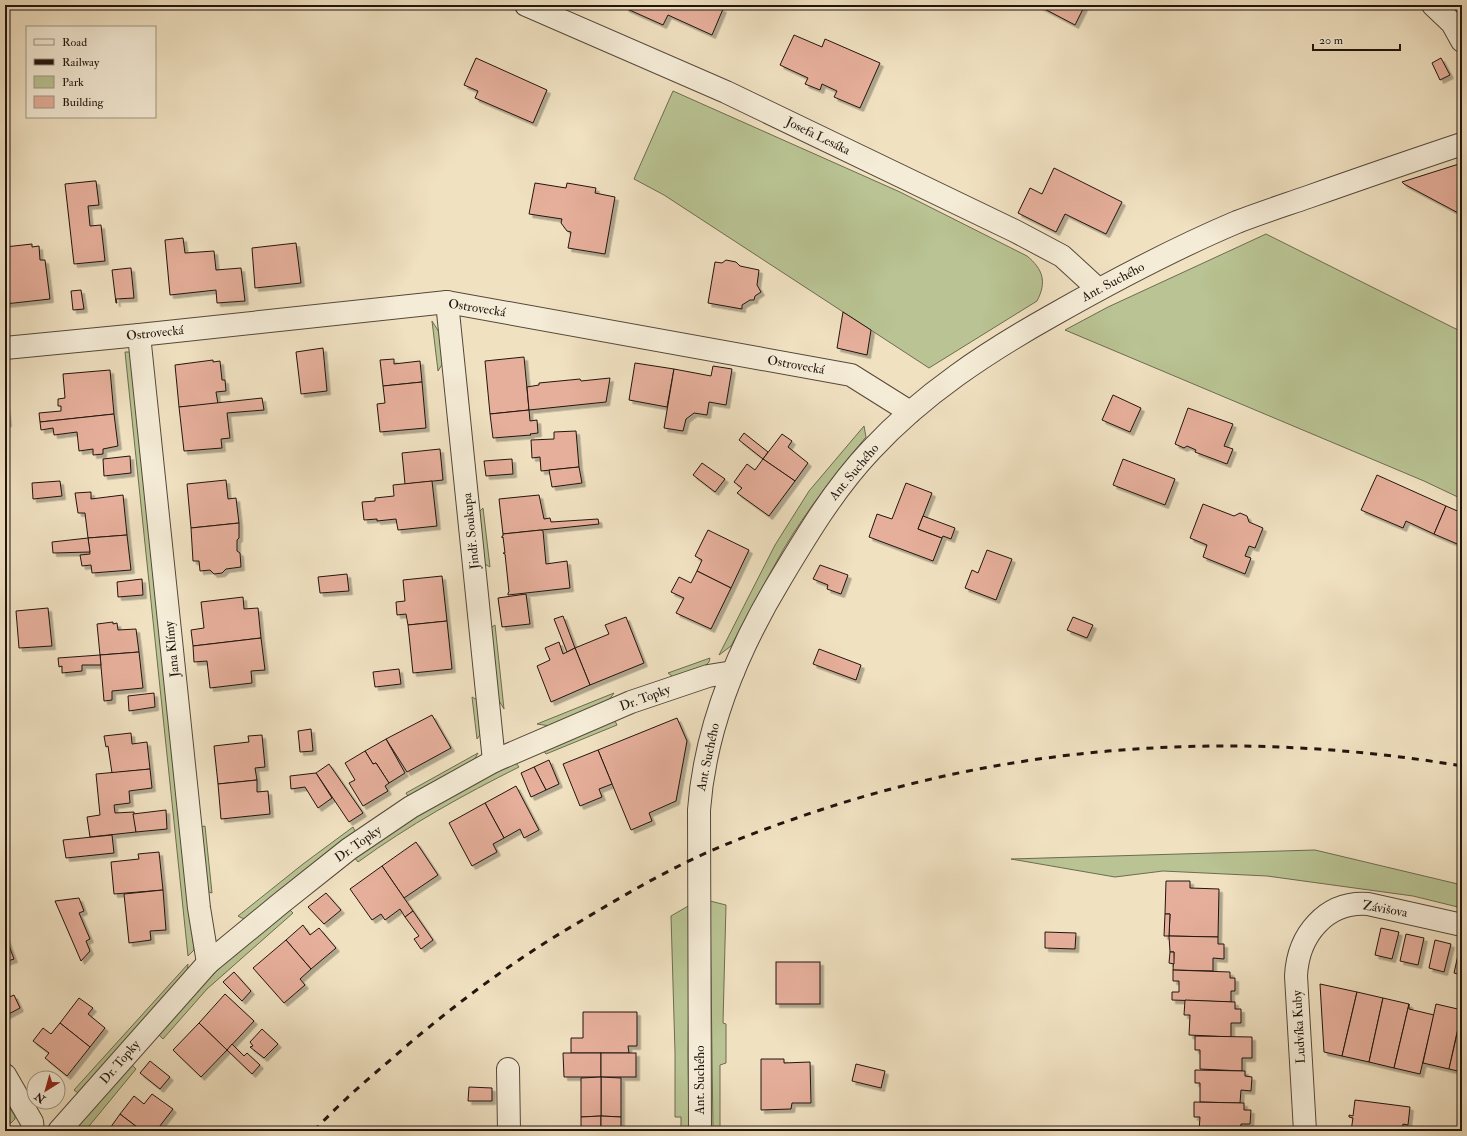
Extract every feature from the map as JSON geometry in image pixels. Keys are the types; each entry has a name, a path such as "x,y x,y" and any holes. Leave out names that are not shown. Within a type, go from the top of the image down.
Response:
{"street":[{"name":"Josefa Lesáka","path":"526,5 726,92 1015,232 1062,256 1098,289"},
{"path":"1433,5 1452,23 1462,41"},
{"name":"Ant. Suchého","path":"700,1131 699,810 701,784 707,750 716,717 733,672 754,624 770,595 823,511 847,477 870,451 910,412 940,388 977,361 1016,336 1098,289 1196,240 1240,221 1462,144"},
{"name":"Ostrovecká","path":"5,348 447,302 851,375 910,412"},
{"name":"Jindř. Soukupa","path":"447,302 494,761"},
{"name":"Jana Klímy","path":"139,335 199,900 208,963"},
{"name":"Dr. Topky","path":"59,1131 208,963 349,849 412,807 494,761 631,702 708,676 733,672"},
{"name":"Závišova","path":"1313,928 1322,919 1336,909 1344,906 1360,904 1376,906 1462,925"},
{"name":"Ludvíka Kuby","path":"1305,1131 1296,976 1302,948 1313,928"},
{"path":"508,1069 509,1131"},
{"path":"5,1076 32,1122 33,1131"}],"green space":[{"path":"1450,5 1462,5 1462,18 1461,16"},
{"path":"673,91 900,192 1027,256 1037,266 1042,276 1042,288 1037,301 929,368 664,195 634,179"},
{"path":"1266,234 1462,332 1462,499 1424,481 1065,330 1108,307"},
{"path":"432,321 441,335 443,363 438,371"},
{"path":"125,352 132,352 194,950 188,956"},
{"path":"864,426 866,437 802,520 783,550 731,646 719,655 775,545 809,491"},
{"path":"483,508 490,567 481,562 476,515"},
{"path":"495,625 504,709 498,699 489,629"},
{"path":"710,658 706,665 673,677 668,673"},
{"path":"614,693 609,700 550,726 537,724"},
{"path":"472,697 479,701 482,732 477,739"},
{"path":"615,721 617,725 546,754 543,750 601,724"},
{"path":"478,753 473,762 409,798 406,793"},
{"path":"516,763 519,767 477,788 437,811 397,835 358,862 354,857 418,814 476,782"},
{"path":"205,826 212,893 206,891 200,827"},
{"path":"353,827 356,833 244,919 238,916 303,864"},
{"path":"1315,850 1462,885 1462,908 1413,896 1267,876 1163,871 1115,877 1011,859"},
{"path":"710,901 726,905 723,1023 726,1024 726,1063 720,1065 720,1131 713,1131"},
{"path":"690,905 688,1053 689,1131 681,1131 681,1117 675,1117 675,1052 671,916"},
{"path":"288,908 293,913 207,989 163,1039 157,1033 226,962"},
{"path":"188,964 187,973 86,1088 78,1093 74,1090"},
{"path":"131,1064 136,1069 85,1131 74,1131"},
{"path":"5,1101 15,1116 15,1119 11,1123 5,1121"}],"building":[{"path":"623,5 714,5 723,9 712,35 668,15 663,25 625,8 626,6"},
{"path":"1037,5 1085,5 1075,25"},
{"path":"794,35 822,47 825,39 880,63 860,108 834,97 837,91 822,84 820,90 805,84 808,78 780,65"},
{"path":"476,58 547,90 533,123 475,98 478,91 464,85"},
{"path":"1441,58 1450,75 1440,80 1432,63"},
{"path":"1462,163 1462,215 1402,182"},
{"path":"1054,168 1122,202 1106,234 1065,214 1056,232 1018,213 1030,188 1042,194"},
{"path":"96,181 99,205 88,206 90,226 101,225 105,261 74,264 65,184"},
{"path":"535,183 566,188 567,183 596,188 595,193 615,197 605,254 568,248 571,232 567,231 561,223 562,219 529,214"},
{"path":"183,238 185,253 214,251 216,270 241,268 245,301 217,303 216,290 170,295 165,240"},
{"path":"296,243 301,283 255,288 252,248"},
{"path":"32,244 32,247 39,246 40,260 45,260 50,299 5,304 5,247"},
{"path":"726,260 736,262 740,266 759,270 757,285 761,292 755,296 754,300 750,300 742,305 742,309 708,303 715,262 722,263"},
{"path":"131,268 134,298 116,299 116,303 112,270"},
{"path":"81,290 84,309 73,310 71,291"},
{"path":"843,312 871,330 867,355 837,348"},
{"path":"323,348 327,391 301,394 296,352"},
{"path":"524,357 529,410 490,414 485,361"},
{"path":"394,359 394,364 420,361 422,382 383,386 380,360"},
{"path":"213,360 213,362 220,361 222,380 225,380 226,391 216,392 218,404 179,407 175,365"},
{"path":"635,363 674,369 667,407 629,400"},
{"path":"713,366 732,369 726,405 709,402 707,415 694,413 686,419 683,431 664,428 674,369 711,376"},
{"path":"110,370 114,414 40,422 39,413 61,411 61,406 58,406 58,399 65,398 63,374"},
{"path":"610,378 606,402 529,410 527,387 539,385 539,383"},
{"path":"422,382 426,428 380,432 377,404 385,403 383,386"},
{"path":"1113,395 1141,408 1130,432 1102,420"},
{"path":"5,397 8,423 5,424"},
{"path":"262,398 264,410 227,413 230,438 221,439 222,448 184,451 179,407"},
{"path":"1188,408 1233,424 1224,446 1233,449 1227,464 1195,452 1196,450 1187,446 1184,448 1175,444"},
{"path":"529,410 530,421 537,420 538,433 530,434 531,435 493,438 490,414"},
{"path":"114,414 118,446 103,449 103,454 93,455 93,449 79,451 77,432 54,435 53,428 41,430 40,422"},
{"path":"576,431 579,467 541,471 540,457 532,458 531,440 554,439 554,432"},
{"path":"744,433 768,452 763,459 739,440"},
{"path":"782,434 792,441 788,447 808,463 795,481 763,459"},
{"path":"440,449 443,480 405,484 402,453"},
{"path":"130,456 131,473 104,476 103,459"},
{"path":"512,459 513,474 486,476 484,461"},
{"path":"763,459 795,481 769,516 737,493 742,488 734,482 747,464 755,470"},
{"path":"1123,459 1175,479 1165,505 1113,485"},
{"path":"702,463 725,479 715,492 693,475"},
{"path":"579,467 582,483 552,487 549,470"},
{"path":"1377,475 1446,506 1434,534 1406,521 1403,528 1361,510"},
{"path":"226,480 228,499 236,498 239,523 191,528 187,484"},
{"path":"60,481 62,496 33,499 32,483"},
{"path":"432,481 437,526 398,530 396,519 377,521 377,519 364,520 362,502 375,501 375,498 394,496 393,485"},
{"path":"906,483 932,493 918,529 942,538 933,561 869,537 877,514 892,519"},
{"path":"91,492 91,499 123,495 127,535 88,538 85,513 78,513 75,493"},
{"path":"539,495 544,519 550,518 551,522 598,519 599,524 503,534 499,499"},
{"path":"1203,504 1234,516 1240,513 1247,516 1249,522 1263,528 1255,548 1249,546 1245,556 1251,558 1245,574 1203,557 1207,545 1190,538"},
{"path":"1446,506 1462,513 1462,546 1434,534"},
{"path":"923,516 955,528 951,539 943,536 942,538 918,529"},
{"path":"239,523 237,551 240,553 241,567 226,569 222,573 214,574 210,570 200,571 199,561 193,561 191,528"},
{"path":"708,530 749,550 731,588 697,571 702,560 695,556"},
{"path":"543,531 546,564 567,561 570,588 508,595 509,592 505,554 503,553 505,553 503,537 502,538 503,534"},
{"path":"127,535 131,570 92,573 91,565 82,566 80,555 90,554 88,538"},
{"path":"88,538 90,552 53,553 52,542"},
{"path":"987,550 1012,559 996,600 965,588 972,570 978,573"},
{"path":"820,565 848,575 841,594 827,589 828,585 813,579"},
{"path":"697,571 731,588 711,629 676,613 684,598 671,592 679,577 691,583"},
{"path":"347,574 349,591 320,593 318,577"},
{"path":"442,576 447,621 408,625 406,614 397,615 396,602 405,601 403,580"},
{"path":"142,579 143,595 118,597 117,582"},
{"path":"526,594 530,624 502,627 498,598"},
{"path":"243,597 244,609 258,608 261,638 193,646 191,630 204,628 201,602"},
{"path":"48,608 52,646 19,648 16,611"},
{"path":"563,616 575,648 567,652 554,619"},
{"path":"626,617 644,663 590,685 575,648 609,634 605,625"},
{"path":"1073,617 1093,625 1087,638 1067,630"},
{"path":"447,621 452,669 413,673 408,625"},
{"path":"113,622 113,624 117,623 118,630 136,629 139,652 100,655 97,624"},
{"path":"261,638 265,670 251,671 252,683 210,688 207,661 194,662 193,646"},
{"path":"559,642 563,654 575,648 590,685 551,702 537,666 550,660 545,648"},
{"path":"819,649 861,665 856,680 813,664"},
{"path":"139,652 143,688 112,691 112,700 104,701 100,655"},
{"path":"100,655 101,665 82,665 82,671 62,673 62,666 59,667 58,658"},
{"path":"399,669 401,684 375,687 373,672"},
{"path":"154,693 155,707 129,711 128,696"},
{"path":"432,715 451,748 407,772 386,739"},
{"path":"677,718 687,741 676,801 649,813 652,821 631,830 598,750"},
{"path":"311,729 313,751 300,752 298,731"},
{"path":"131,733 132,744 147,742 150,769 112,773 108,746 106,747 104,736"},
{"path":"262,735 265,767 255,768 257,780 218,784 214,746 249,742 248,736"},
{"path":"386,739 405,773 389,783 376,763 373,764 365,751"},
{"path":"598,750 612,784 599,789 602,797 580,806 563,764"},
{"path":"365,751 373,764 376,763 389,783 385,786 388,791 363,806 349,783 355,780 345,763"},
{"path":"549,760 559,784 546,790 534,767"},
{"path":"329,764 363,813 349,822 316,773"},
{"path":"534,767 546,790 531,797 521,773"},
{"path":"150,769 152,788 129,791 130,803 114,805 115,813 134,812 136,832 90,837 87,817 100,815 96,774"},
{"path":"316,773 332,798 318,808 305,787 291,789 290,776"},
{"path":"257,780 257,792 268,791 270,814 221,819 218,784"},
{"path":"516,786 539,830 524,838 520,829 504,838 485,803"},
{"path":"485,803 504,838 493,844 497,852 472,866 449,823"},
{"path":"166,810 167,829 136,832 133,814"},
{"path":"112,835 114,853 66,858 63,840"},
{"path":"416,842 438,875 404,898 382,866"},
{"path":"159,852 163,890 114,894 111,862 139,859 138,854"},
{"path":"382,866 413,911 405,917 400,909 385,920 381,914 372,920 350,889"},
{"path":"1166,881 1190,881 1190,888 1219,889 1218,937 1169,936 1170,914 1165,914"},
{"path":"163,890 166,930 150,931 151,940 129,943 124,894"},
{"path":"326,893 341,910 324,924 308,907"},
{"path":"79,898 84,911 79,913 90,939 86,941 90,951 81,961 55,901"},
{"path":"413,911 433,940 421,949 414,939 419,936 405,917"},
{"path":"1165,914 1170,914 1169,936 1164,936"},
{"path":"303,925 310,935 319,928 336,948 311,969 286,940"},
{"path":"1381,928 1399,932 1392,959 1375,955"},
{"path":"1045,932 1076,933 1075,949 1045,948"},
{"path":"1406,934 1424,938 1418,965 1400,961"},
{"path":"5,935 14,959 5,962"},
{"path":"1169,936 1218,937 1218,944 1224,944 1224,959 1213,958 1213,971 1173,970 1174,952 1170,952"},
{"path":"286,940 311,969 300,979 305,985 284,1003 253,968"},
{"path":"1435,940 1451,944 1444,972 1429,968"},
{"path":"1460,946 1462,946 1462,975 1454,973"},
{"path":"1170,952 1174,952 1174,964 1169,963"},
{"path":"776,962 820,962 820,1004 776,1004"},
{"path":"1173,970 1230,972 1230,978 1235,978 1235,991 1231,991 1231,1002 1172,1000 1172,992 1179,992 1179,981 1173,981"},
{"path":"234,972 251,991 242,1001 223,982"},
{"path":"1320,984 1357,992 1342,1056 1324,1052"},
{"path":"1357,992 1383,998 1369,1062 1342,1056"},
{"path":"225,994 254,1021 227,1050 199,1023"},
{"path":"14,995 20,1008 5,1016 5,999"},
{"path":"79,998 93,1008 88,1014 105,1028 90,1047 60,1023"},
{"path":"1383,998 1409,1004 1394,1068 1369,1062"},
{"path":"1185,1000 1235,1002 1235,1009 1241,1009 1241,1023 1231,1023 1231,1037 1189,1035 1190,1015 1184,1015"},
{"path":"1409,1004 1409,1009 1434,1015 1420,1074 1394,1068"},
{"path":"1436,1004 1462,1010 1449,1069 1423,1063"},
{"path":"583,1012 637,1012 637,1046 628,1046 629,1053 571,1053 571,1038 583,1038"},
{"path":"1462,1012 1462,1072 1449,1069"},
{"path":"60,1023 90,1047 67,1076 66,1070 60,1070 45,1058 49,1053 33,1041 43,1028 51,1034"},
{"path":"199,1023 227,1050 201,1077 173,1050"},
{"path":"262,1029 278,1044 264,1058 250,1047 253,1046 250,1042"},
{"path":"1195,1036 1252,1037 1252,1058 1242,1058 1242,1071 1200,1069 1200,1050 1195,1050"},
{"path":"232,1044 244,1056 247,1053 260,1065 252,1074 227,1050"},
{"path":"563,1053 601,1053 601,1077 564,1077"},
{"path":"601,1053 636,1053 636,1077 601,1077"},
{"path":"761,1059 784,1059 784,1063 810,1062 811,1103 792,1103 791,1109 761,1110"},
{"path":"150,1061 170,1077 160,1089 140,1073"},
{"path":"856,1064 885,1071 881,1088 852,1081"},
{"path":"1195,1070 1245,1071 1245,1076 1252,1077 1251,1091 1241,1090 1240,1103 1200,1102 1200,1083 1195,1083"},
{"path":"601,1077 621,1078 621,1117 601,1116"},
{"path":"601,1077 601,1116 581,1117 581,1078"},
{"path":"469,1087 492,1088 492,1101 468,1101"},
{"path":"152,1094 173,1109 156,1131 142,1131 120,1114 134,1096 144,1104"},
{"path":"1355,1100 1410,1107 1408,1125 1403,1124 1402,1131 1351,1131 1353,1118 1349,1117 1349,1115 1353,1116"},
{"path":"1194,1102 1244,1103 1244,1110 1251,1110 1250,1124 1241,1124 1240,1131 1199,1131 1200,1117 1194,1117"},
{"path":"120,1114 142,1131 108,1131"},
{"path":"601,1116 601,1131 581,1131 581,1117"},
{"path":"601,1116 621,1117 621,1131 601,1131"}],"railway":[{"path":"314,1131 359,1087 411,1042 457,1005 530,952 555,936 667,872 732,842 791,820 873,794 955,774 1039,759 1123,750 1207,746 1292,748 1377,754 1462,766"}]}
